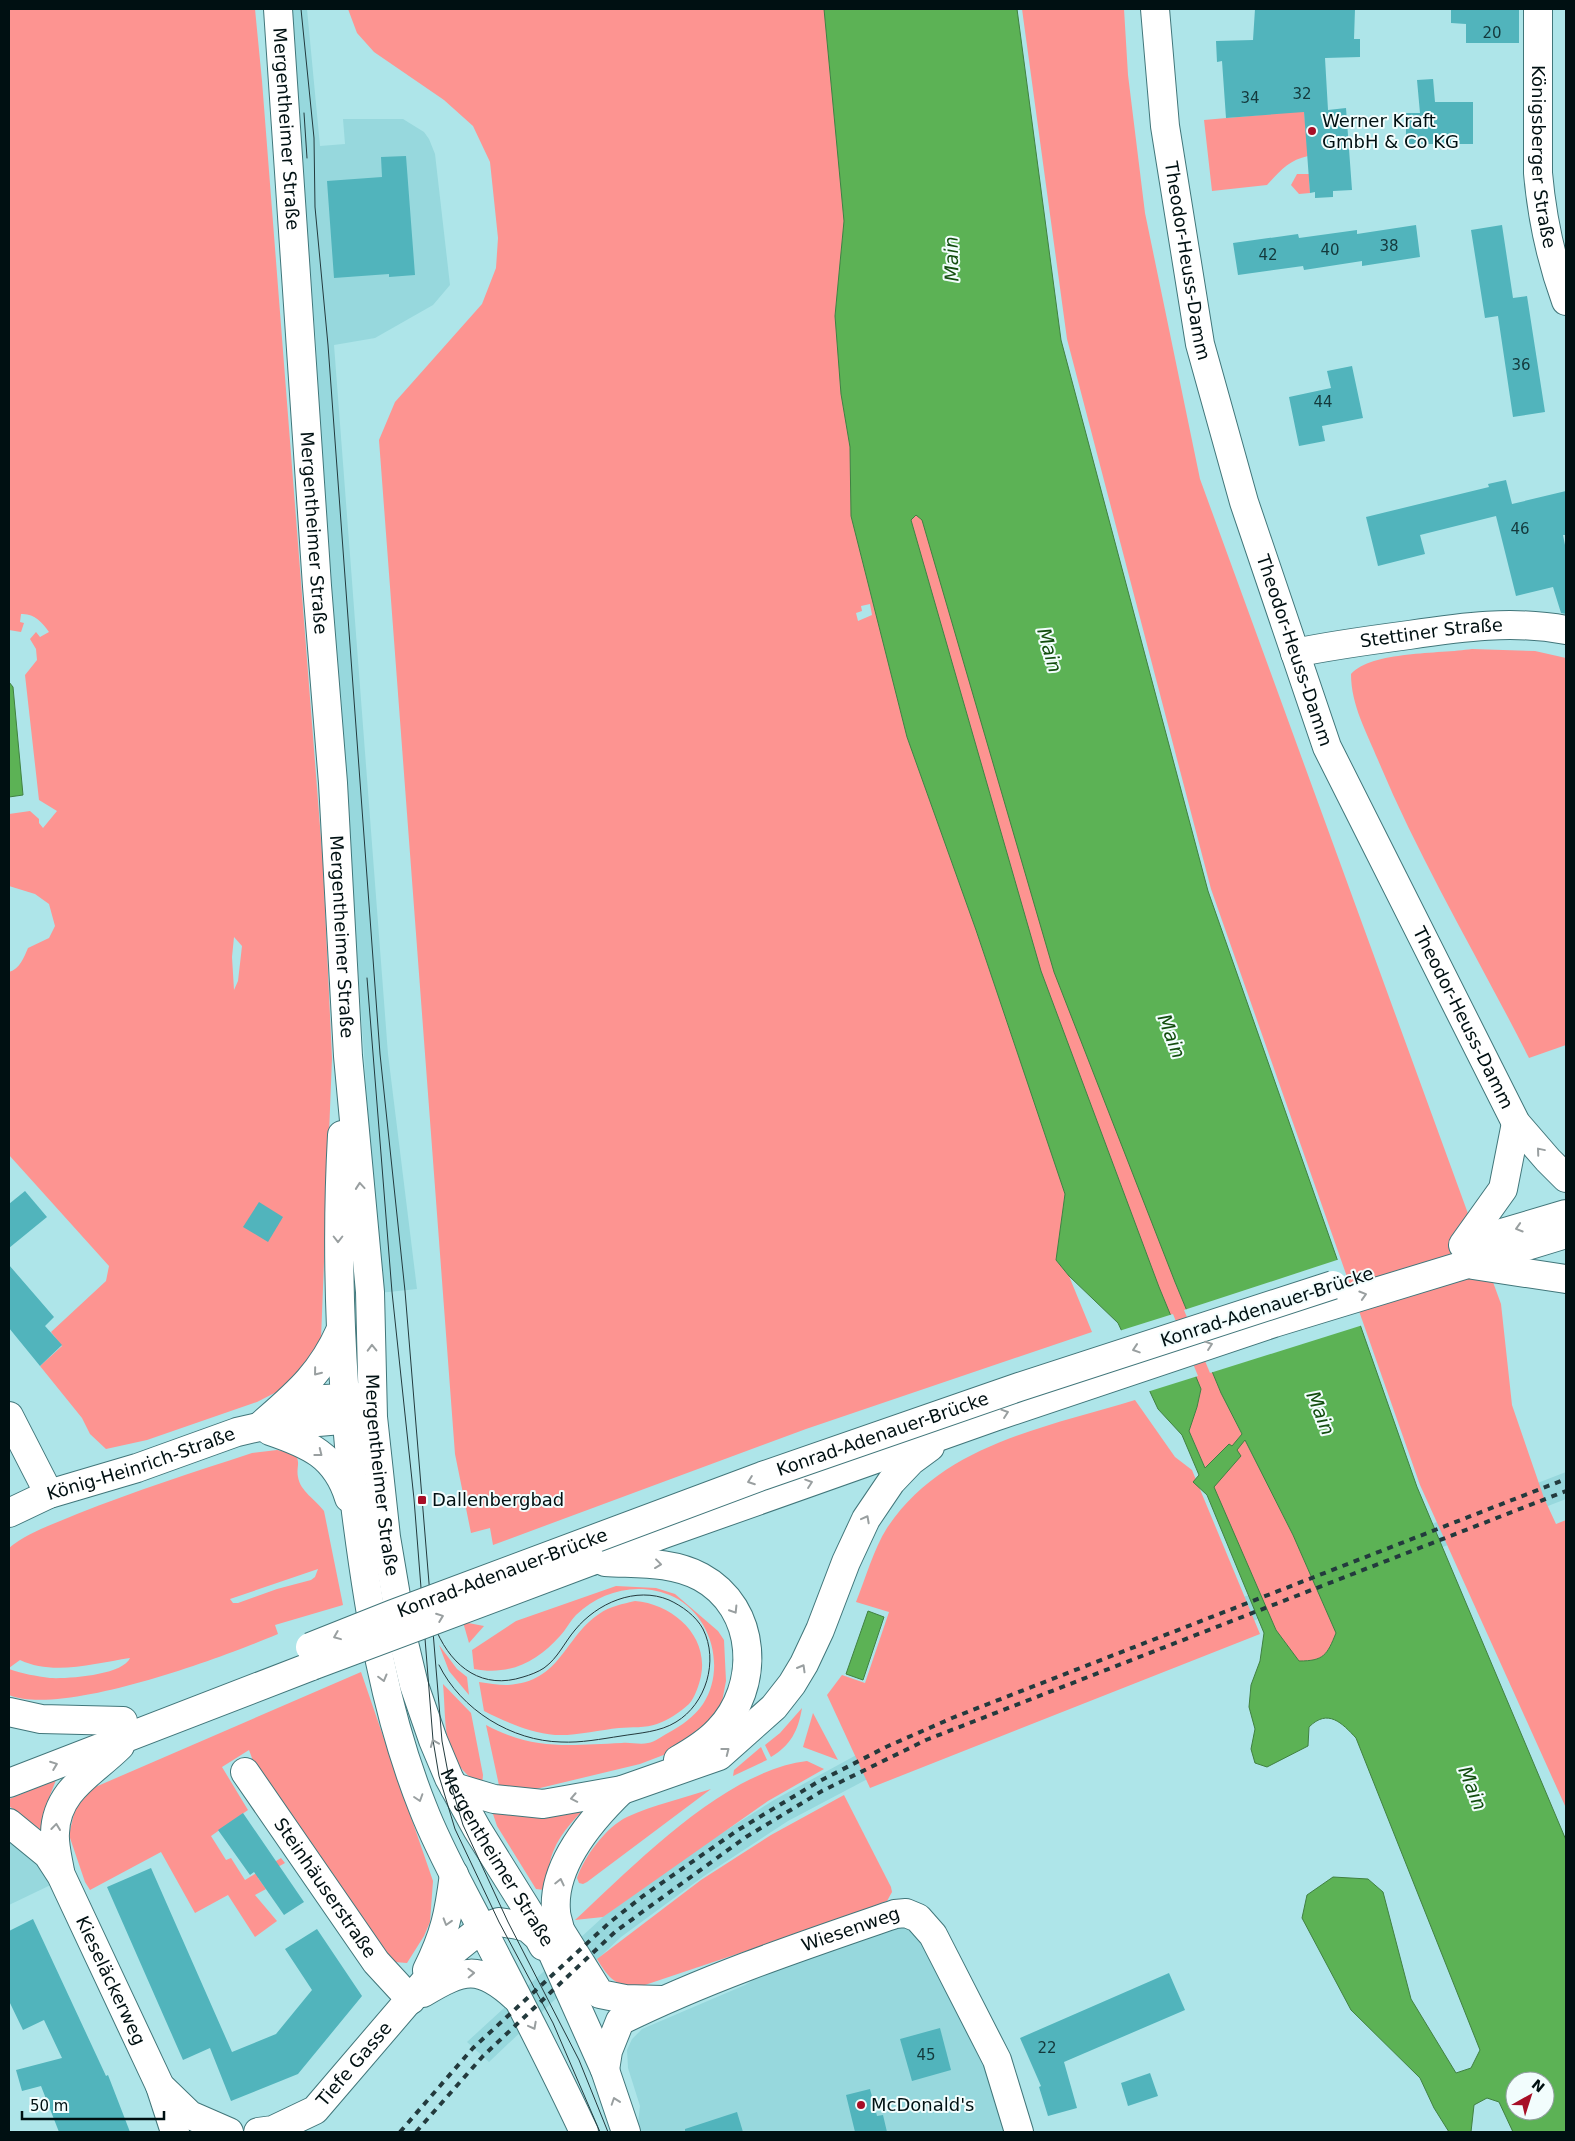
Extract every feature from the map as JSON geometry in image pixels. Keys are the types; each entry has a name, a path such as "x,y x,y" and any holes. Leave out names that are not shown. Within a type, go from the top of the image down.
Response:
{"main road":[{"name":"Mergentheimer Straße","path":"278,9 316,586 333,783 348,1056 370,1292 373,1407 386,1536 404,1644 423,1715 454,1787 477,1829 533,1915 560,1970 605,2070 626,2132"},
{"name":"Theodor-Heuss-Damm","path":"1155,9 1165,126 1200,344 1244,502 1327,747 1516,1123 1503,1189 1464,1254"},
{"name":"Königsberger Straße","path":"1538,9 1538,174 1540,199 1552,264 1566,301"},
{"name":"Stettiner Straße","path":"1295,653 1337,644 1471,626 1539,625 1566,630"},
{"name":"Mergentheimer Straße","path":"348,1056 339,1190 340,1330 345,1409 358,1526 378,1661 423,1809 584,2132"},
{"path":"1516,1123 1566,1178"},
{"path":"1464,1254 1566,1214"},
{"path":"1464,1254 1566,1234"},
{"path":"1464,1254 1566,1279"},
{"name":"Konrad-Adenauer-Brücke","path":"959,1430 1274,1323 1464,1254"},
{"name":"Konrad-Adenauer-Brücke","path":"311,1656 392,1614 762,1476 1046,1378 1464,1254"},
{"path":"259,1427 315,1375 329,1356 340,1330"},
{"name":"König-Heinrich-Straße","path":"9,1416 50,1494 138,1468 203,1443 259,1427 345,1409 373,1407"},
{"name":"König-Heinrich-Straße","path":"259,1427 308,1444 328,1460 346,1487 358,1526"},
{"path":"9,1783 126,1729 311,1656 592,1561 959,1430"},
{"path":"454,1787 494,1799 543,1804 622,1790 719,1756 774,1707 804,1664 846,1562 875,1504 891,1482 911,1461 959,1430"},
{"path":"9,1513 50,1494"},
{"path":"592,1561 666,1565 700,1576 719,1590 736,1610 746,1636 748,1666 739,1699 718,1732 648,1780"},
{"path":"9,1712 41,1719 126,1729"},
{"path":"9,1762 126,1729"},
{"path":"61,1875 54,1834 60,1806 78,1780 102,1764 126,1729"},
{"name":"Steinhäuserstraße","path":"245,1772 376,1962 411,2000"},
{"path":"560,1970 560,1930 556,1911 562,1872 581,1836 596,1815 622,1790"},
{"path":"9,1823 48,1855 61,1875"},
{"name":"Tiefe Gasse","path":"411,2000 438,1948 449,1918 454,1874"},
{"name":"Kieseläckerweg","path":"61,1875 160,2086 175,2132"},
{"name":"Wiesenweg","path":"620,2021 662,2000 749,1964 895,1914 912,1915 925,1924 933,1935 997,2060 1019,2132"},
{"name":"Mergentheimer Straße","path":"482,1928 499,1922 528,1928 538,1937 577,2007"},
{"name":"Tiefe Gasse","path":"310,2121 446,1958 482,1928"},
{"path":"560,1930 600,1994 625,1999 662,2000"},
{"name":"Tiefe Gasse","path":"411,2000 444,1980 462,1974 479,1973 498,1981 519,2001"},
{"path":"577,2007 589,2016 620,2021 608,2051 605,2070"},
{"name":"Kieseläckerweg","path":"160,2086 190,2115 229,2132"},
{"path":"258,2132 310,2121"}],"shaded area":[{"path":"9,9 255,9 323,865 332,1058 321,1339 309,1366 294,1383 257,1402 147,1440 106,1449 90,1434 82,1418 40,1366 62,1346 51,1332 106,1281 109,1266 9,1155 9,972 19,965 28,948 49,938 55,926 49,904 35,894 9,886 9,814 30,811 39,819 39,823 43,828 57,811 39,800 25,675 37,660 36,649 30,639 36,632 40,637 49,632 37,619 26,614 21,614 20,622 24,623 21,632 9,630","holes":["234,937 242,946 238,981 234,990 232,957"]},
{"path":"289,9 307,9 320,146 345,144 343,119 403,119 424,132 429,139 435,154 450,285 433,305 375,338 334,345 388,1054 417,1289 379,1293 364,1054 319,426 316,344"},
{"path":"348,9 824,9 844,221 835,316 841,394 850,447 851,516 907,737 976,930 1065,1194 1056,1260 1069,1276 1092,1332 806,1429 493,1545 490,1528 471,1533 455,1454 379,440 395,402 482,304 496,268 498,238 490,162 473,126 444,100 374,52 357,33","holes":["870,604 872,615 858,621 856,613 862,611 861,606"]},
{"path":"1022,9 1124,9 1128,75 1145,213 1200,479 1501,1304 1512,1405 1544,1498 1556,1524 1566,1520 1566,1808 1420,1485 1211,889 1067,339"},
{"path":"1304,111 1308,156 1290,163 1267,185 1212,191 1204,120"},
{"path":"1297,174 1309,174 1310,193 1299,194 1291,185"},
{"path":"916,515 922,519 1175,1282 1221,1393 1293,1535 1336,1633 1327,1652 1314,1660 1299,1661 1276,1630 1189,1431 1201,1389 1159,1287 1041,971 911,520"},
{"path":"1472,649 1535,651 1566,658 1566,1045 1529,1058 1413,836 1365,729 1357,708 1352,685 1351,674 1374,661 1390,657"},
{"path":"1135,1400 1175,1457 1192,1470 1260,1634 870,1788 827,1695 842,1675 865,1683 889,1612 856,1602 874,1554 887,1528 910,1500 937,1476 966,1458 998,1443 1031,1431"},
{"path":"277,1450 295,1454 298,1460 299,1482 324,1511 343,1605 275,1625 278,1634 183,1669 143,1681 66,1698 34,1700 9,1695 9,1669 24,1674 50,1678 81,1677 117,1668 125,1664 130,1658 60,1668 33,1665 20,1660 9,1668 9,1548 33,1533 77,1514 252,1453","holes":["318,1569 315,1577 311,1580 277,1589 238,1603 233,1603 230,1599"]},
{"path":"1566,1472 1566,1499 960,1735 896,1764 788,1821 704,1876 621,1937 489,2062 467,2042 603,1917 689,1854 774,1800 882,1741 949,1711"},
{"path":"616,1586 656,1588 675,1594 718,1631 724,1640 726,1681 722,1702 713,1720 674,1751 640,1764 536,1789 500,1790 486,1725 520,1739 537,1743 569,1745 645,1744 656,1740 682,1724 696,1713 703,1704 710,1690 714,1675 714,1660 706,1630 698,1617 674,1597 648,1590 635,1589 609,1594 586,1606 551,1645 532,1660 522,1665 487,1671 474,1669 472,1650 516,1621"},
{"path":"635,1601 649,1603 675,1616 694,1635 699,1648 702,1661 698,1687 689,1704 678,1713 648,1726 571,1735 555,1735 527,1729 484,1711 479,1682 506,1685 524,1682 539,1676 550,1668 577,1635 599,1614 612,1607"},
{"path":"463,1622 484,1626 469,1643"},
{"path":"439,1645 457,1669 467,1677 469,1695 449,1671"},
{"path":"361,1672 433,1881 430,1922 424,1936 407,1963 394,1962 384,1957 256,1769 249,1750 222,1767 248,1810 211,1836 226,1860 231,1858 245,1880 281,1858 285,1863 258,1878 266,1889 255,1895 277,1921 255,1937 228,1895 195,1913 161,1852 90,1890 85,1882 69,1835 75,1809 93,1788"},
{"path":"443,1684 471,1713 483,1775 482,1786 468,1776 452,1754 446,1729"},
{"path":"802,1708 796,1730 789,1742 771,1757 765,1745 780,1733"},
{"path":"813,1713 838,1760 803,1747"},
{"path":"761,1747 767,1760 733,1776 734,1770"},
{"path":"807,1761 824,1769 768,1801 603,1917 575,1920 653,1848 713,1801 744,1782 776,1768"},
{"path":"56,1780 45,1808 41,1830 9,1806 9,1799"},
{"path":"711,1789 587,1882 579,1883 577,1878 590,1852 604,1835 619,1822 647,1809"},
{"path":"844,1795 891,1887 892,1892 887,1901 830,1923 633,1989 615,1981 604,1970 597,1959 701,1880 771,1835"},
{"path":"595,1799 577,1817 556,1844 551,1857 544,1890 536,1889 497,1826 493,1814"},
{"path":"9,1836 59,1881 9,1905"},
{"path":"911,1922 991,2063 1009,2132 637,2132 640,2106 628,2068 627,2050 632,2039 642,2029 745,1985 802,1951"}],"water":[{"name":"Main","path":"824,9 1017,9 1061,340 1208,891 1417,1487 1566,1840 1566,2132 1513,2132 1508,2121 1555,2121 1555,2071 1505,2071 1505,2115 1499,2102 1487,2098 1474,2105 1471,2132 1449,2132 1434,2108 1420,2078 1351,2010 1302,1918 1307,1895 1333,1877 1368,1879 1383,1892 1411,1999 1456,2073 1471,2068 1480,2050 1356,1738 1340,1723 1329,1718 1322,1719 1309,1727 1308,1746 1267,1767 1255,1763 1251,1749 1255,1729 1249,1707 1251,1685 1260,1661 1264,1633 1207,1495 1193,1482 1199,1475 1182,1435 1158,1409 1118,1323 1069,1276 1056,1260 1065,1194 976,930 907,737 851,516 850,447 841,394 835,316 844,221","holes":["916,515 922,520 1054,972 1175,1282 1221,1393 1242,1434 1232,1446 1229,1444 1205,1468 1189,1431 1201,1389 1159,1287 1041,971 911,520","1245,1440 1293,1535 1336,1633 1327,1652 1314,1660 1299,1661 1276,1630 1214,1487 1241,1456 1237,1450"]},
{"path":"9,682 13,687 23,795 9,797"},
{"path":"868,1611 884,1617 863,1680 846,1674"}],"pier":[{"path":"1340,1259 1363,1325 1210,1373 1184,1310"},
{"path":"1173,1314 1198,1376 1147,1392 1119,1331"}],"building":[{"path":"1255,9 1355,9 1354,39 1360,39 1360,57 1325,58 1328,110 1346,108 1352,190 1333,191 1333,197 1315,198 1315,192 1310,193 1304,112 1226,118 1222,61 1217,62 1216,41 1253,40"},
{"path":"1451,9 1519,9 1519,43 1466,43 1466,24 1451,23"},
{"path":"1433,79 1435,102 1473,102 1473,144 1406,144 1406,113 1420,113 1417,80"},
{"path":"406,156 415,275 389,277 389,274 334,278 327,181 382,177 381,157"},
{"path":"1416,225 1420,257 1362,266 1362,261 1304,270 1303,266 1238,275 1233,243 1298,234 1299,238 1357,230 1357,234"},
{"path":"1502,225 1513,298 1527,296 1545,412 1513,417 1498,316 1485,318 1471,230"},
{"path":"1352,366 1363,418 1322,426 1325,441 1299,446 1289,397 1331,388 1327,371"},
{"path":"1506,480 1512,504 1566,491 1566,535 1563,535 1566,550 1566,614 1561,613 1553,587 1516,596 1496,516 1420,535 1425,554 1378,566 1366,517 1489,487 1488,484"},
{"path":"25,1191 47,1217 9,1248 9,1204"},
{"path":"259,1202 283,1217 268,1242 243,1227"},
{"path":"9,1265 54,1317 45,1326 62,1345 40,1366 9,1328"},
{"path":"243,1813 304,1902 284,1915 254,1872 250,1875 218,1830"},
{"path":"151,1868 232,2052 276,2034 312,1990 285,1949 317,1929 362,1996 298,2074 231,2101 210,2048 183,2060 107,1887"},
{"path":"33,1919 106,2076 108,2075 130,2132 59,2132 41,2086 22,2091 16,2070 62,2058 44,2020 23,2030 9,2001 9,1931"},
{"path":"1169,1973 1185,2010 1064,2062 1077,2108 1048,2116 1039,2087 1041,2086 1020,2038"},
{"path":"940,2028 951,2070 912,2081 900,2039"},
{"path":"1150,2073 1158,2096 1128,2106 1121,2083"},
{"name":"McDonald's","path":"870,2089 877,2116 883,2115 887,2132 855,2132 846,2095"},
{"path":"737,2112 743,2132 685,2132 685,2129"}],"tram line":[{"path":"301,9 314,138 315,207 328,345 380,1054 405,1291 442,1741 449,1778 463,1825 508,1922 579,2060 608,2132"},
{"path":"304,113 307,158"},
{"path":"367,978 392,1292 414,1499 433,1740 439,1776 455,1829 499,1922 553,2023 600,2132"},
{"path":"437,1632 452,1656 471,1673 495,1681 508,1680 528,1675 544,1668 557,1655 584,1620 606,1605 631,1596 656,1596 684,1608 693,1616 703,1629 708,1641 710,1655 707,1681 702,1693 695,1704 676,1722 649,1732 576,1742 543,1740 524,1736 490,1720 460,1696 439,1665"}],"railway":[{"path":"400,2132 473,2048 609,1923 643,1896 738,1830 816,1783 886,1747 952,1718 1566,1479"},
{"path":"416,2132 483,2056 616,1931 746,1837 822,1791 926,1740 1566,1491"}],"place":[{"name":"Werner Kraft GmbH & Co KG","path":"1312,131"},
{"name":"Dallenbergbad","path":"422,1500"},
{"name":"McDonald's","path":"861,2105"}]}
